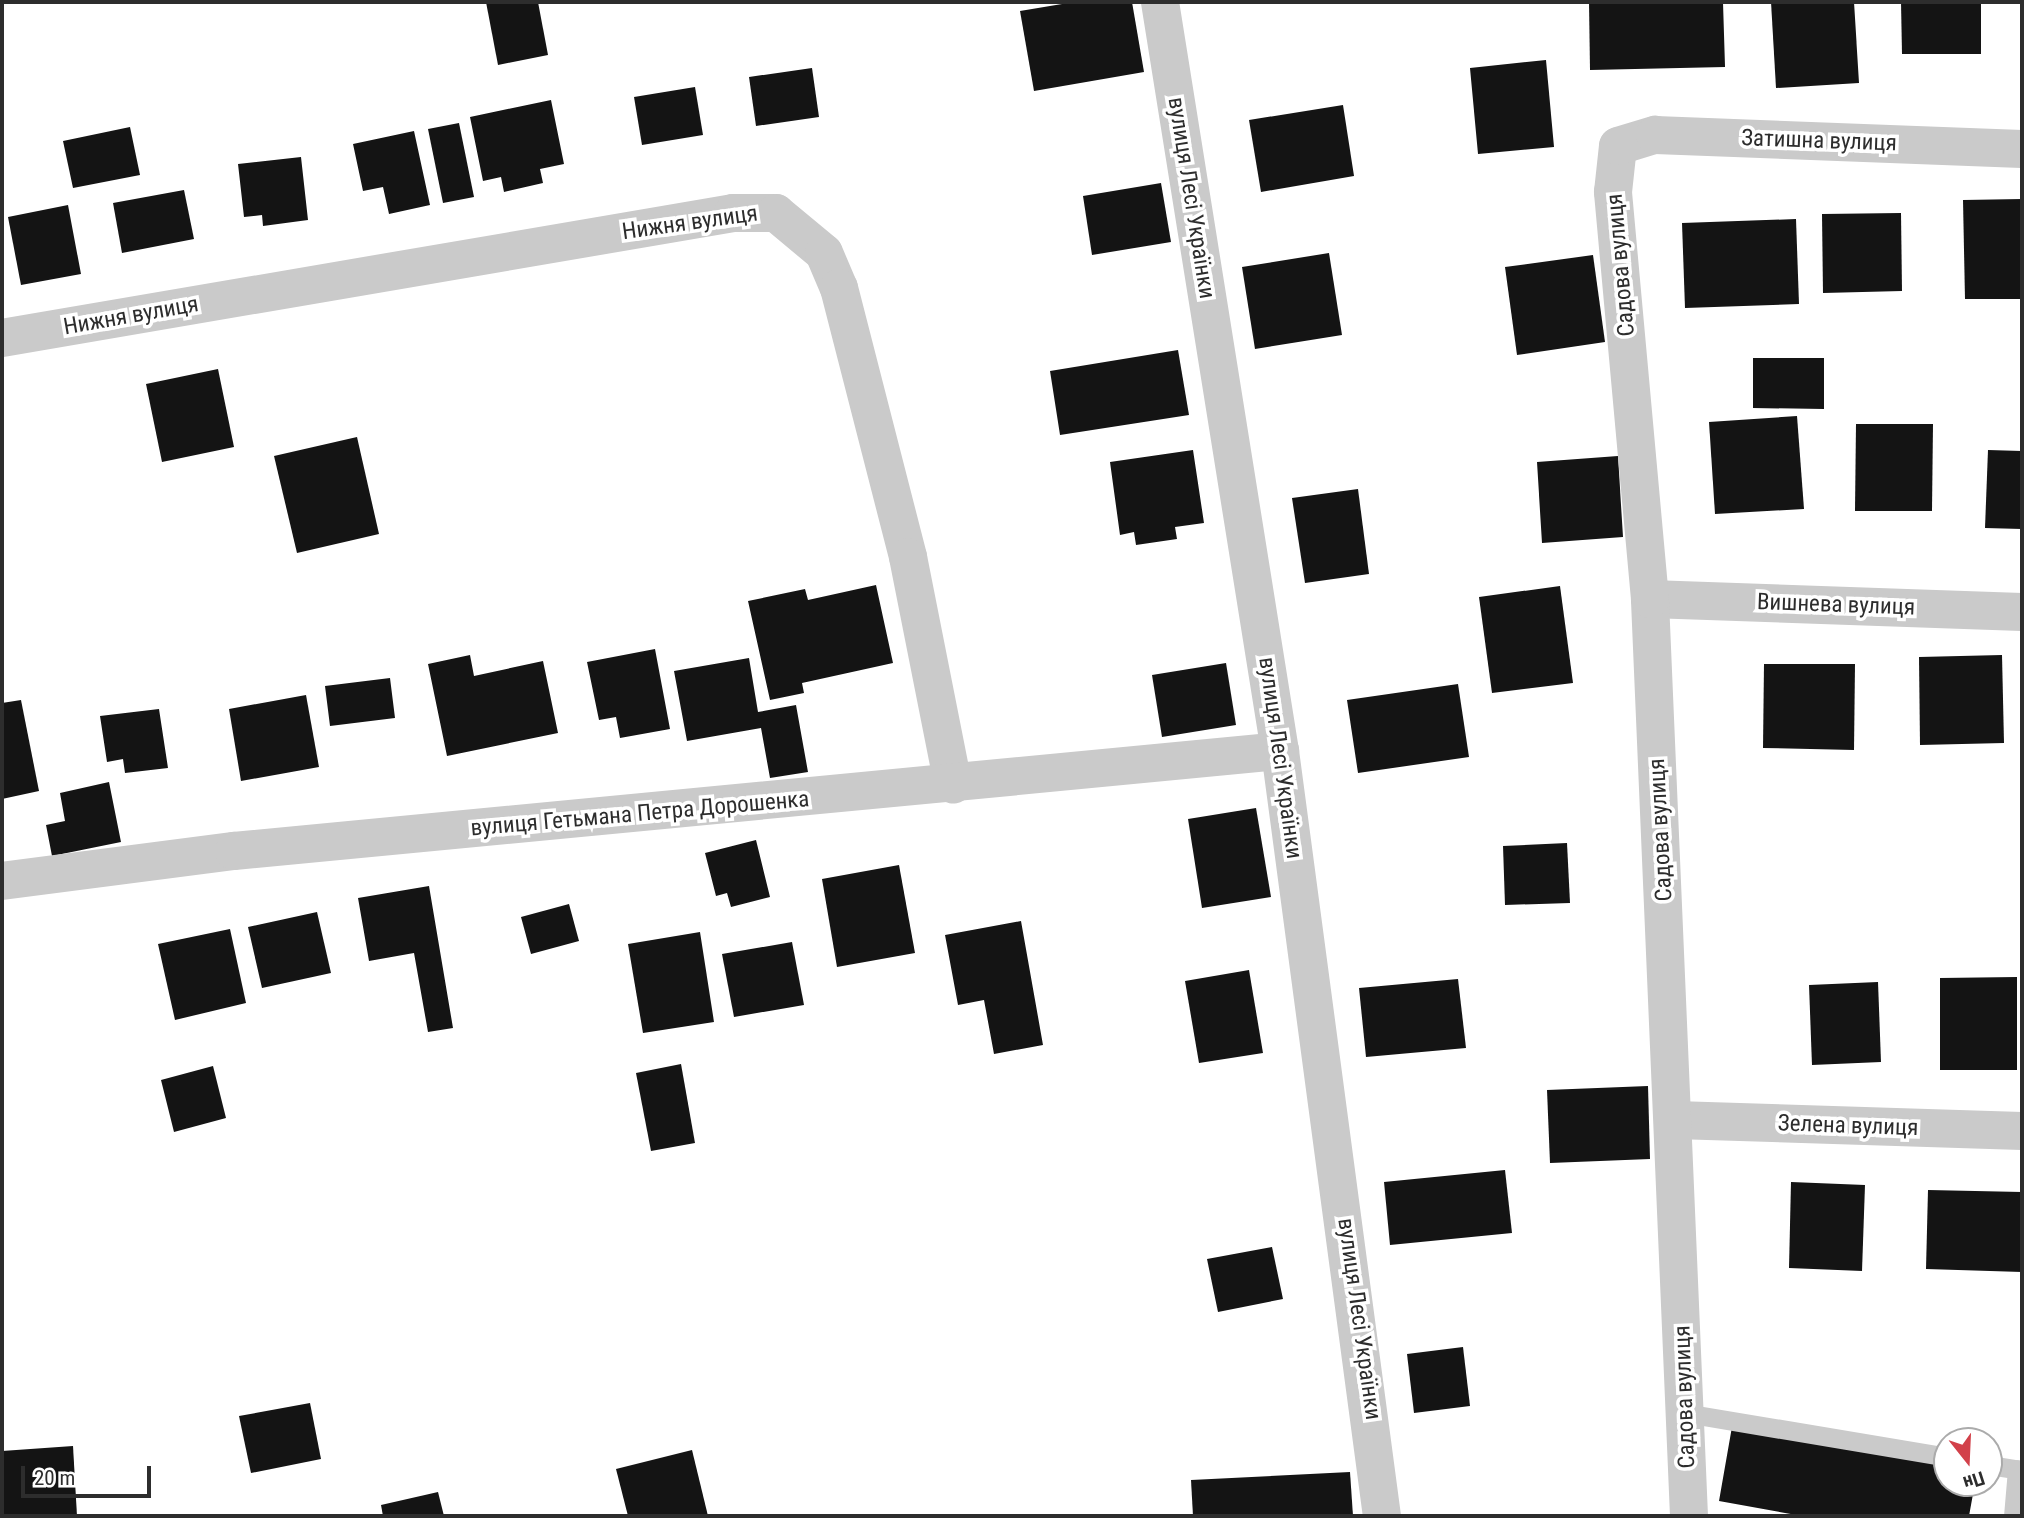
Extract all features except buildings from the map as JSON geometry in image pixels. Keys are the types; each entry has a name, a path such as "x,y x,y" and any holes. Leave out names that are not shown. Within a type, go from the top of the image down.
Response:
{"street":[{"name":"вулиця Лесі Українки","path":"1160,2 1280,751 1382,1516"},
{"name":"Затишна вулиця","path":"1618,146 1656,135 2022,149"},
{"name":"Садова вулиця","path":"1618,146 1613,192 1650,599 1675,1121 1689,1516"},
{"name":"Нижня вулиця","path":"2,338 733,212 776,213 824,253 839,288 908,557 953,785"},
{"name":"Вишнева вулиця","path":"1650,599 2022,612"},
{"name":"вулиця Гетьмана Петра Дорошенка","path":"2,880 247,849 953,785 1280,751"},
{"name":"Зелена вулиця","path":"1675,1121 2022,1131"}],"lane":[{"path":"1685,1413 1933,1455"},
{"path":"2013,1516 2020,1470"}]}
